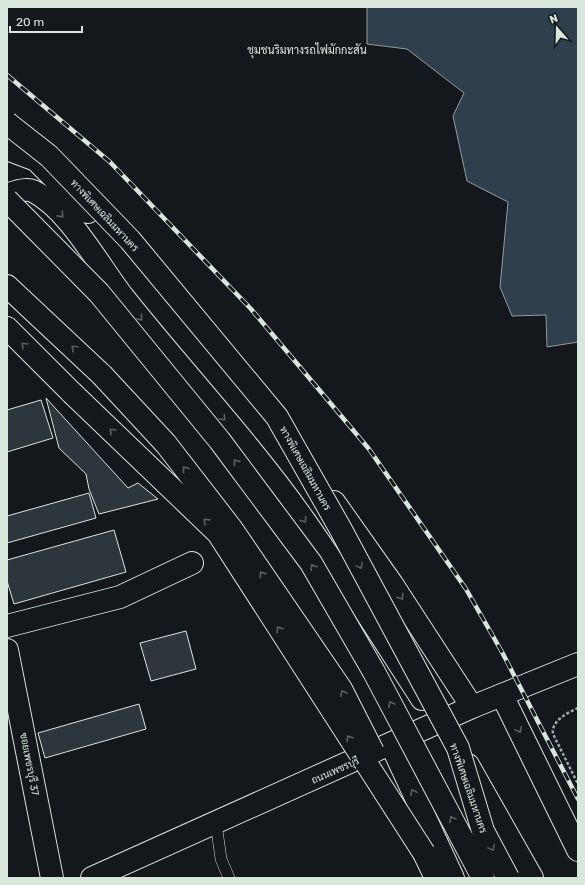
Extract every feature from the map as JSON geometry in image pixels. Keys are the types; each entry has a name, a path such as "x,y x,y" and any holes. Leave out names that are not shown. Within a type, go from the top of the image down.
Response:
{"main road":[{"name":"ทางพิเศษเฉลิมมหานคร","path":"7,123 49,156 130,240 277,417 344,535 458,748 483,831 508,878"},
{"path":"7,149 36,160 122,247 174,306 316,476 392,584 472,707"},
{"path":"7,195 16,191 31,190 52,204 71,226 124,298 271,477 304,520 438,723"},
{"path":"7,200 99,293 220,441 311,563 374,672 483,878"},
{"path":"7,286 102,375 166,444 231,528 341,689 436,878"},
{"path":"7,328 218,533 424,853"},
{"path":"7,626 120,597 158,581 171,572 192,563"},
{"name":"ซอยเพชรบุรี 37","path":"7,650 52,878"},
{"name":"ถนนเพชรบุรี","path":"92,878 472,707 578,664"},
{"path":"502,695 578,850"},
{"path":"391,744 453,878"},
{"path":"458,748 532,878"}],"lane":[{"path":"216,823 221,859 229,878"}],"path":[{"path":"578,708 555,723 552,728 553,734 578,784"}],"water":[{"path":"367,7 578,7 578,342 547,347 546,315 512,316 500,287 508,202 467,181 453,116 464,93 407,49 367,44"}],"building":[{"path":"46,398 128,488 138,483 158,499 99,514 89,489 86,474 59,448"},
{"path":"41,400 53,438 7,452 7,410"},
{"path":"89,493 96,518 7,543 7,516"},
{"path":"114,530 126,572 14,604 7,581 7,560"},
{"path":"186,631 196,669 151,681 140,643"},
{"path":"139,704 146,729 45,758 38,733"}],"railway":[{"path":"7,75 110,162 251,309 369,449 466,589 502,652 578,799"}],"district":[{"name":"ชุมชนริมทางรถไฟมักกะสัน","path":"307,50"}]}
